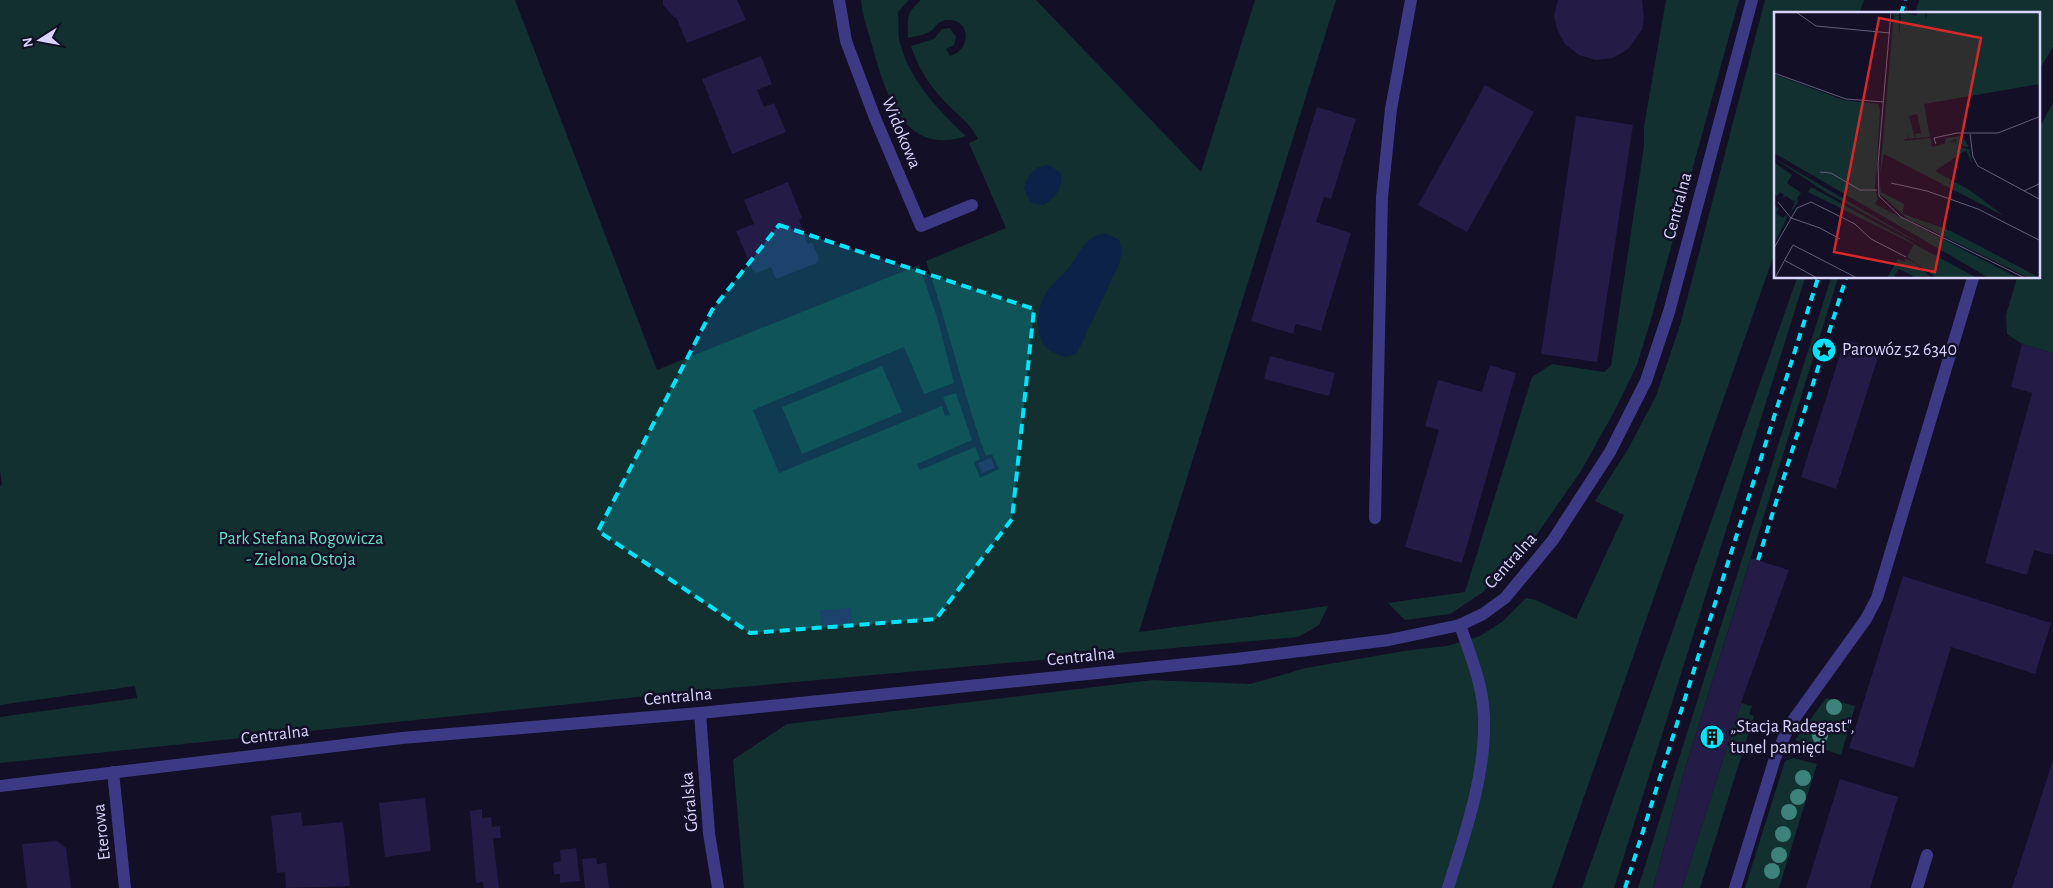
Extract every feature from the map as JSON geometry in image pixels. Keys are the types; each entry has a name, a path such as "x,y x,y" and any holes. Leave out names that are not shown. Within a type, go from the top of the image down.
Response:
{"street":[{"name":"Widokowa","path":"838,0 846,41 875,118 921,226 972,205"},
{"path":"1376,518 1382,197 1392,109 1412,0"},
{"name":"Centralna","path":"0,786 402,738 700,713 1236,659 1389,640 1460,625 1483,614 1504,598 1553,540 1610,452 1646,381 1669,312 1752,0"},
{"path":"1735,888 1775,758 1789,726 1866,619 1877,598 1973,279"},
{"path":"1448,888 1467,830 1480,770 1484,716 1476,671 1460,625"},
{"name":"Góralska","path":"700,713 709,833 718,888"},
{"name":"Eterowa","path":"113,772 125,888"},
{"path":"1917,888 1927,855"}],"highlighted area":[{"path":"779,225 1034,309 1012,519 936,619 750,633 598,531 712,310"}],"green space":[{"name":"Park Stefana Rogowicza - Zielona Ostoja","path":"0,0 515,0 657,370 919,265 937,317 954,383 924,394 904,347 753,410 779,473 942,406 945,416 950,415 943,397 956,393 972,440 917,464 920,470 975,447 980,459 974,462 980,478 999,469 992,454 986,456 981,443 926,261 1006,228 969,143 978,139 968,124 941,98 930,84 917,62 911,46 934,39 942,29 950,28 956,37 954,45 946,49 950,56 962,48 966,35 964,29 961,24 947,20 929,32 908,38 908,21 912,9 921,0 1036,0 1201,172 1255,0 1336,0 1139,632 1328,606 1319,625 1298,637 696,691 0,763 0,717 137,698 135,686 0,705 0,486 2,485 0,470"},
{"path":"861,0 909,0 898,12 899,39 903,54 917,80 934,104 966,136 945,140 928,138 913,130 901,118 884,85"},
{"path":"1666,0 1739,0 1637,365 1614,412 1581,471 1522,556 1483,592 1450,614 1405,620 1388,603 1465,592 1532,377 1552,364 1604,372 1611,366 1644,146 1644,126"},
{"path":"1765,0 1864,0 1860,12 1774,12 1774,255 1552,888 744,888 733,760 787,724 1152,680 1250,684 1306,668 1410,650 1447,646 1480,636 1503,621 1526,598 1536,600 1576,619 1624,515 1595,501 1628,449 1656,396 1681,322"},
{"path":"1919,0 2053,0 2053,47 2040,68 2040,12 1916,12"},
{"path":"2053,103 2053,353 2022,344 2007,334 2006,315 2017,279 2040,279 2040,126"},
{"path":"1797,279 1805,279 1614,888 1582,888"},
{"path":"1831,279 1838,279 1684,772 1653,888 1638,888"},
{"path":"882,366 902,412 802,454 782,407"},
{"path":"1826,698 1855,706 1841,755 1795,740"},
{"path":"1741,703 1752,706 1749,714 1754,716 1700,888 1682,888"},
{"path":"1793,758 1817,764 1779,888 1745,888 1785,761"}],"water":[{"path":"1048,165 1060,172 1061,182 1058,192 1043,205 1031,203 1024,189 1027,180 1032,172 1039,167"},
{"path":"1105,233 1119,240 1122,251 1119,264 1076,354 1065,357 1047,348 1040,336 1038,321 1043,299 1087,242 1097,235"}],"building":[{"path":"663,0 737,0 746,20 687,43 676,17 663,5"},
{"path":"1558,0 1642,0 1644,19 1642,30 1628,49 1613,58 1596,60 1579,55 1565,44 1557,29 1554,15"},
{"path":"761,56 772,84 757,90 764,107 774,103 786,132 732,154 702,79"},
{"path":"1485,85 1534,112 1467,232 1418,205"},
{"path":"1317,107 1356,119 1331,199 1324,197 1316,222 1351,233 1321,331 1296,324 1293,334 1251,321"},
{"path":"1576,116 1633,125 1597,362 1541,354"},
{"path":"788,182 802,218 799,220 808,244 812,242 819,259 817,263 776,279 771,267 757,273 753,271 736,231 754,224 744,200"},
{"path":"1845,339 1880,351 1836,489 1801,477"},
{"path":"2022,344 2053,353 2053,555 2034,550 2027,575 1985,563 2032,393 2011,387"},
{"path":"1270,356 1335,373 1329,396 1264,379"},
{"path":"1490,365 1516,373 1462,563 1405,547 1439,430 1425,426 1438,380 1482,392"},
{"path":"991,458 995,468 982,473 978,463"},
{"name":"„Stacja Radegast\", tunel pamięci","path":"1751,558 1789,570 1743,697 1682,888 1653,888 1684,772"},
{"path":"1903,576 2051,623 2035,674 1951,647 1914,768 1849,748"},
{"path":"851,608 852,623 821,626 820,610"},
{"path":"2053,760 2053,888 2012,888"},
{"path":"1840,779 1898,797 1870,888 1806,888"},
{"path":"425,798 431,851 385,857 379,803"},
{"path":"482,809 482,818 491,817 492,827 500,826 501,838 493,838 499,888 484,888 483,882 476,883 470,811"},
{"path":"301,812 303,826 343,822 350,886 286,888 285,872 277,873 271,816"},
{"path":"57,841 66,848 71,888 27,888 22,844"},
{"path":"576,848 580,881 560,883 560,874 554,874 553,863 561,861 560,850"},
{"path":"596,858 597,864 606,863 609,888 585,888 582,859"}],"railway":[{"path":"1902,12 1905,0"},
{"path":"1625,888 1818,279"},
{"path":"1758,560 1846,279"}],"place":[{"name":"Parowóz 52 6340","path":"1824,350"},
{"name":"„Stacja Radegast\", tunel pamięci","path":"1712,737"}]}
